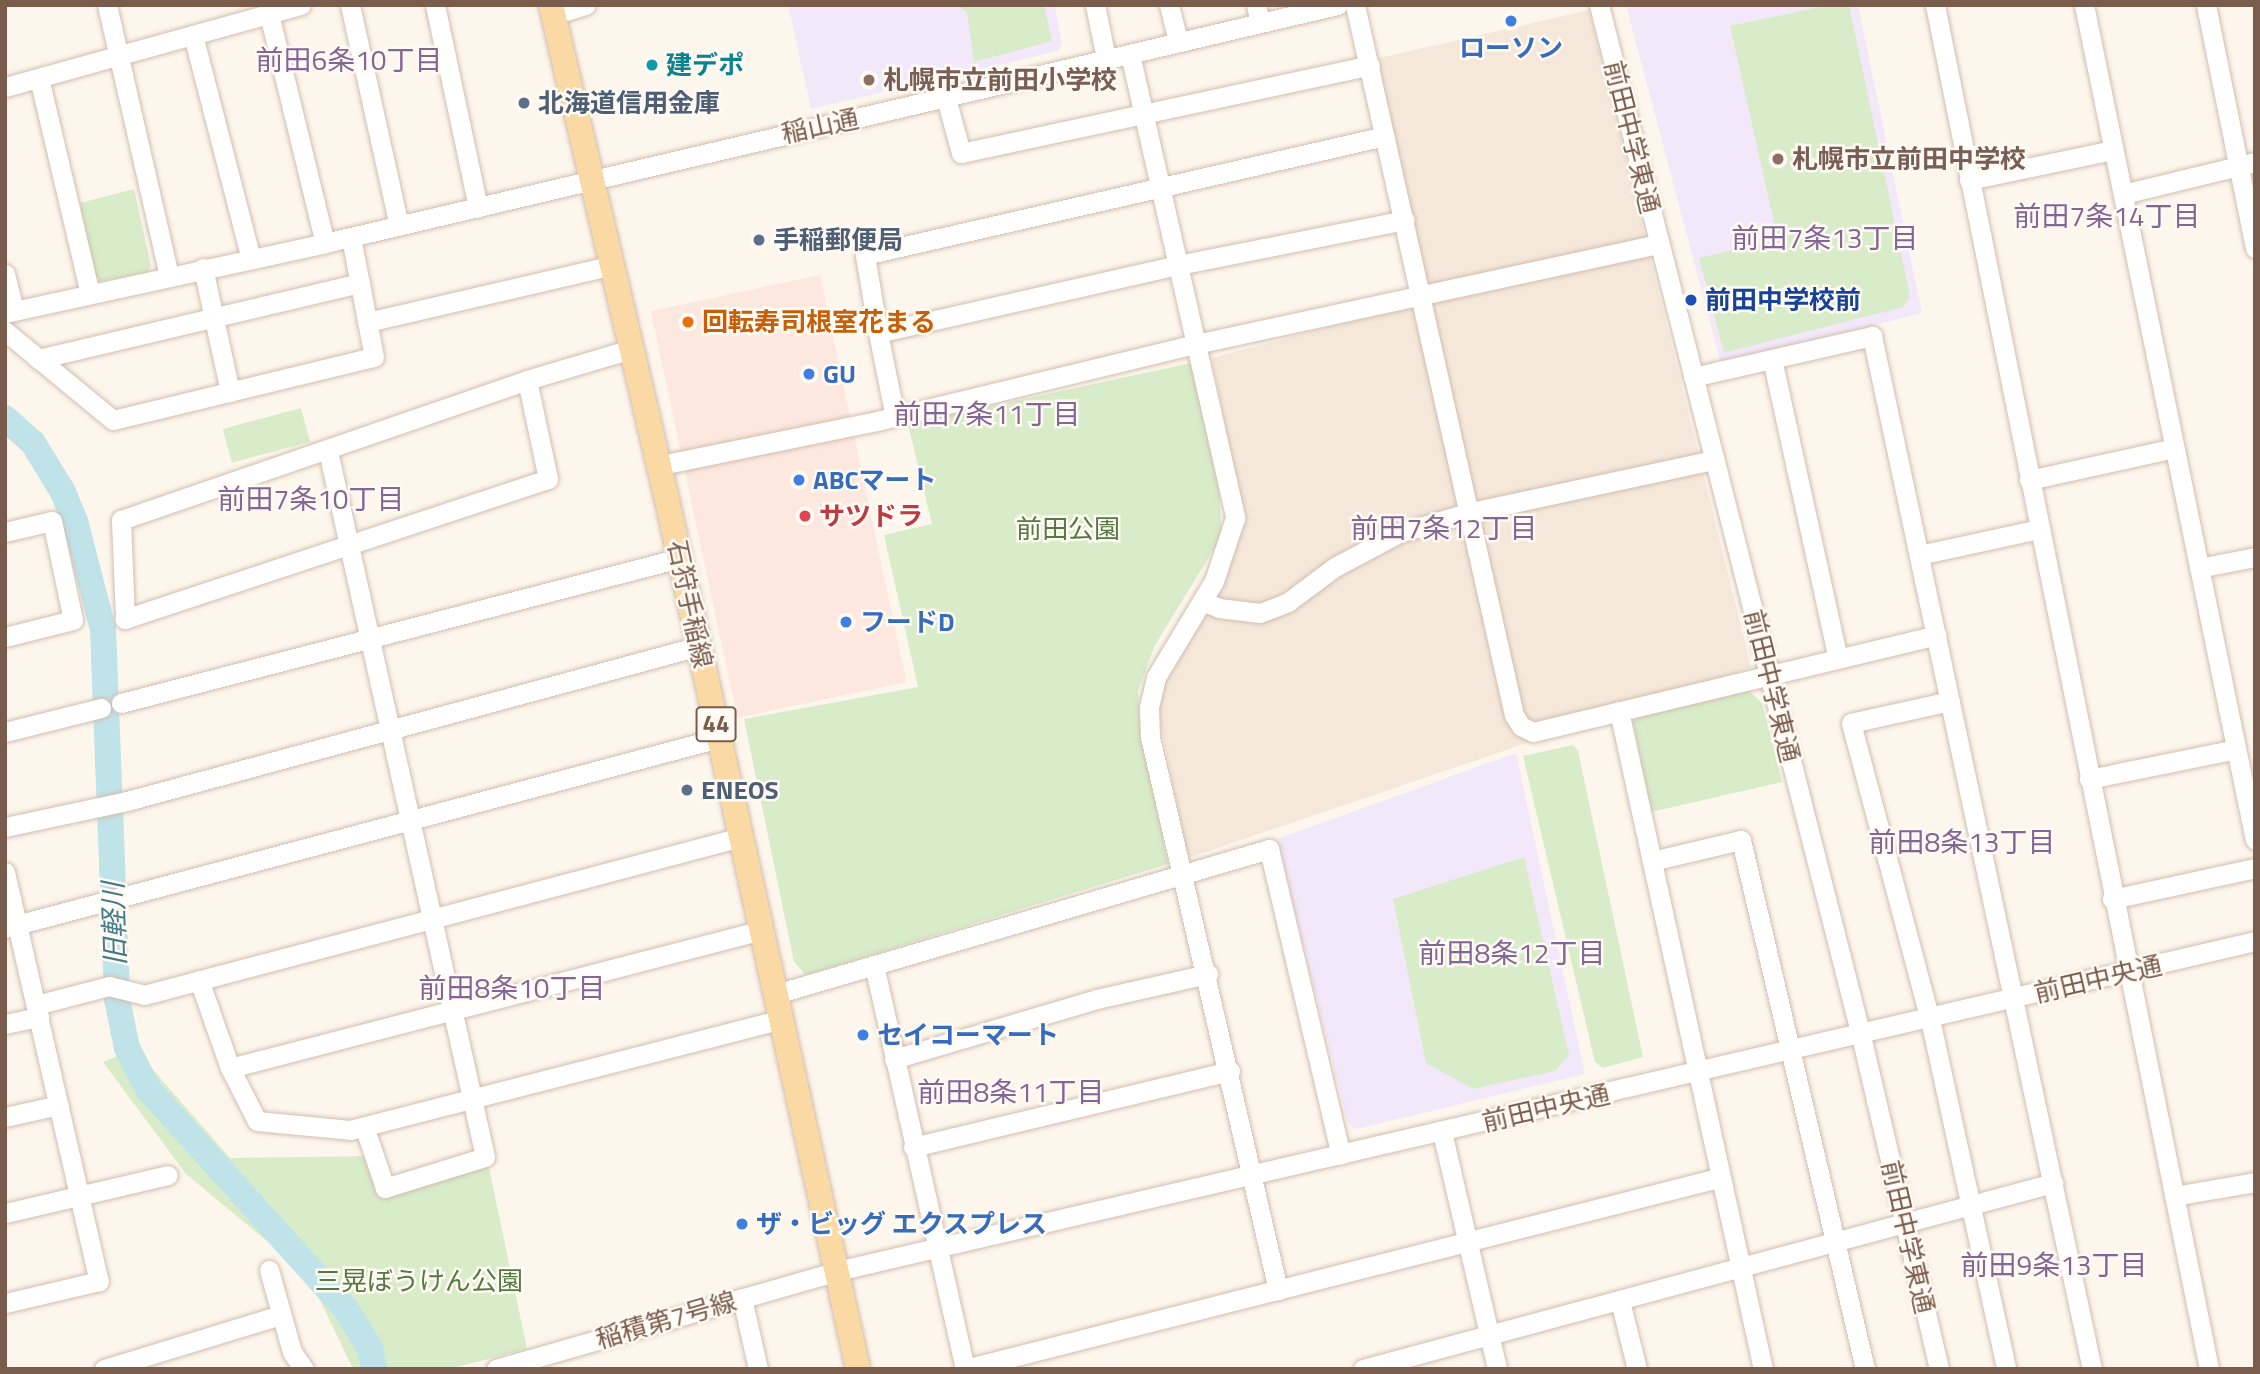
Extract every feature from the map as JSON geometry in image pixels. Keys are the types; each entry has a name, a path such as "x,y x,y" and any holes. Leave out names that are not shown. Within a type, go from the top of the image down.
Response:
{"main road":[{"name":"石狩手稲線","path":"552,10 628,350 680,558 858,1369"}],"street":[{"path":"107,5 169,275"},
{"path":"5,87 301,5"},
{"path":"350,5 399,226"},
{"path":"435,5 478,207"},
{"path":"552,10 586,5"},
{"path":"1095,5 1106,58"},
{"path":"1169,5 1178,42"},
{"name":"稲山通","path":"10,312 250,256 325,243 590,178 946,98 1178,42 1258,14 1337,5"},
{"path":"1355,5 1471,512 1514,715 1521,726 1533,732 1936,635"},
{"name":"前田中学東通","path":"1599,5 1861,1036 1939,1369"},
{"path":"1935,5 2127,974 2209,1369"},
{"path":"2084,5 2255,840"},
{"path":"2206,5 2246,163 2255,248"},
{"path":"269,14 325,243"},
{"path":"193,35 250,256"},
{"path":"1130,54 1234,518 1229,544 1202,601 1166,657 1149,708 1150,737 1208,974 1278,1290"},
{"path":"946,98 961,153 1370,65"},
{"path":"39,78 90,293"},
{"path":"895,417 865,256 1385,136"},
{"path":"1969,180 2113,150"},
{"path":"2123,194 2246,163"},
{"path":"878,333 1178,265 1405,220"},
{"path":"5,331 113,420 374,357 351,237"},
{"path":"656,466 895,417 1196,344 1422,298 1659,244"},
{"path":"367,322 610,266"},
{"path":"203,268 230,392"},
{"path":"5,274 10,312"},
{"path":"38,359 360,283"},
{"path":"1693,377 1872,336 2092,1369"},
{"path":"527,380 548,479 125,619 121,520 328,451 527,380 628,350"},
{"path":"1772,359 1838,659"},
{"path":"2029,480 2175,448"},
{"path":"328,451 475,1098 485,1157 385,1188 364,1126"},
{"path":"1202,601 1219,608 1260,612 1288,602 1366,548 1399,533 1471,512 1714,460"},
{"path":"5,531 52,521 73,620 5,637"},
{"path":"1919,555 2039,529"},
{"path":"2199,568 2255,557"},
{"path":"5,732 680,558"},
{"path":"5,827 127,801 699,646"},
{"path":"1950,701 1851,723 1930,1019 2006,1369"},
{"path":"1619,711 1699,1073 1718,1178 1763,1369"},
{"path":"12,926 719,738"},
{"path":"2089,779 2236,749"},
{"path":"5,1024 109,986 144,995 741,837"},
{"path":"1652,861 1741,840 1865,1369"},
{"path":"776,994 1269,849 1341,1155"},
{"path":"2112,899 2255,868"},
{"path":"5,872 12,926 37,1011 99,1281 5,1303"},
{"path":"230,1068 762,930"},
{"name":"前田中央通","path":"837,1272 2127,974 2255,941"},
{"path":"874,965 965,1369 1718,1178"},
{"path":"894,1059 1097,999 1208,974"},
{"path":"199,980 230,1068 257,1121 350,1130 781,1019"},
{"path":"914,1147 1230,1071"},
{"path":"5,1117 59,1105"},
{"path":"1442,1132 1497,1369"},
{"path":"5,1213 168,1175"},
{"path":"2174,1196 2255,1182"},
{"path":"1363,1369 2053,1183"},
{"path":"269,1270 292,1352 304,1369"},
{"name":"稲積第7号線","path":"496,1369 542,1362 742,1298 837,1272"},
{"path":"742,1298 758,1369"},
{"path":"1620,1300 1637,1369"},
{"path":"104,1369 281,1315"}],"shaded area":[{"name":"札幌市立前田小学校","path":"788,5 1055,5 1062,45 1058,51 811,109"},
{"name":"札幌市立前田中学校","path":"1626,5 1858,5 1922,313 1721,364"},
{"path":"1589,10 1751,667 1188,858 1158,711 1160,693 1168,668 1222,583 1244,526 1212,358 1427,301 1375,59"},
{"path":"820,275 906,682 737,718 651,311"},
{"path":"1516,753 1585,1074 1356,1129 1348,1123 1277,839"}],"green space":[{"path":"956,5 1044,5 1052,41 974,62 967,12"},
{"name":"札幌市立前田中学校","path":"1830,5 1849,5 1910,296 1903,307 1724,353 1699,258 1778,240 1730,26"},
{"path":"134,189 151,266 148,272 101,281 96,278 80,203"},
{"name":"前田公園","path":"1191,363 1218,476 1222,536 1155,645 1138,691 1140,727 1168,864 806,975 794,962 744,719 918,687 884,535 932,524 908,424"},
{"path":"301,408 310,442 232,463 223,429"},
{"path":"1748,690 1762,703 1782,782 1651,812 1633,721 1639,714"},
{"path":"1573,745 1578,751 1643,1057 1603,1068 1595,1062 1523,756"},
{"path":"1524,857 1569,1055 1555,1071 1473,1089 1426,1063 1393,899"},
{"name":"三晃ぼうけん公園","path":"135,1049 230,1158 368,1156 385,1199 488,1163 527,1349 449,1369 353,1369 308,1275 186,1174 103,1062"}],"waterway":[{"name":"旧軽川","path":"5,418 33,443 63,492 75,521 103,629 117,999 127,1048 148,1089 345,1308 370,1348 374,1369"}],"place":[{"name":"ローソン","path":"1511,21"},
{"name":"建デポ","path":"652,65"},
{"name":"札幌市立前田小学校","path":"869,80"},
{"name":"北海道信用金庫","path":"524,103"},
{"name":"札幌市立前田中学校","path":"1778,159"},
{"name":"手稲郵便局","path":"759,240"},
{"name":"前田中学校前","path":"1691,300"},
{"name":"回転寿司根室花まる","path":"688,322"},
{"name":"GU","path":"809,374"},
{"name":"ABCマート","path":"799,480"},
{"name":"サツドラ","path":"805,516"},
{"name":"フードD","path":"846,622"},
{"name":"ENEOS","path":"687,790"},
{"name":"セイコーマート","path":"863,1035"},
{"name":"ザ・ビッグ エクスプレス","path":"742,1224"}],"district":[{"name":"前田6条10丁目","path":"349,60"},
{"name":"前田7条14丁目","path":"2107,216"},
{"name":"前田7条13丁目","path":"1825,238"},
{"name":"前田7条11丁目","path":"987,414"},
{"name":"前田7条10丁目","path":"311,499"},
{"name":"前田7条12丁目","path":"1444,528"},
{"name":"前田8条13丁目","path":"1962,842"},
{"name":"前田8条12丁目","path":"1512,953"},
{"name":"前田8条10丁目","path":"512,988"},
{"name":"前田8条11丁目","path":"1011,1092"},
{"name":"前田9条13丁目","path":"2054,1265"}]}
